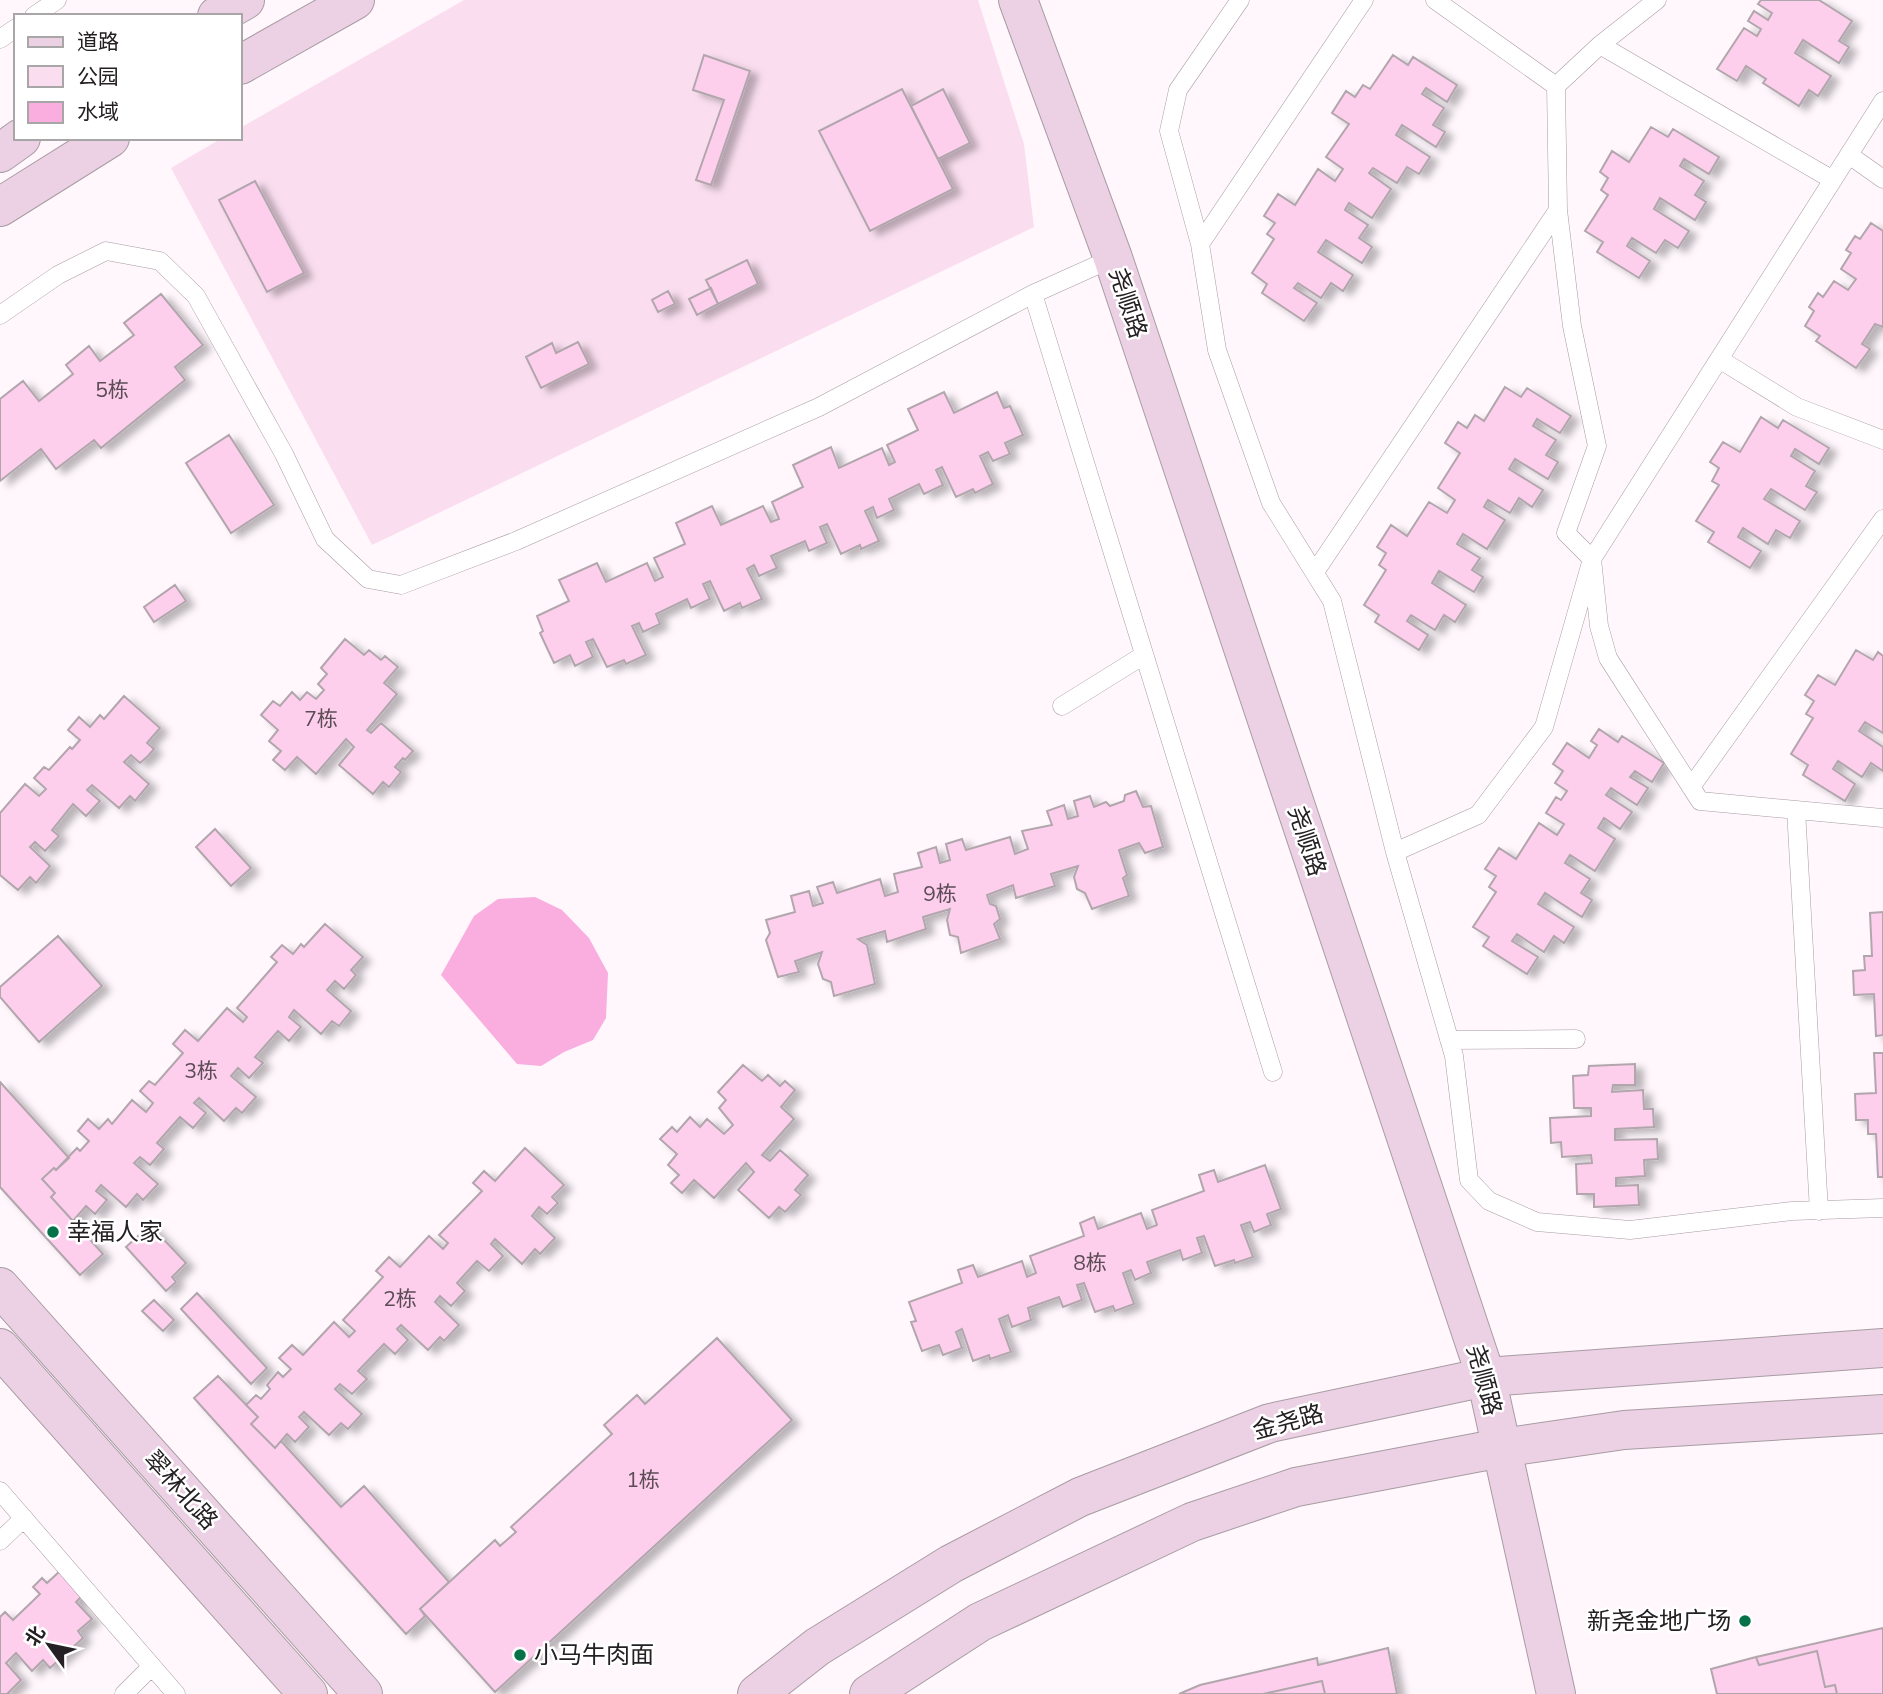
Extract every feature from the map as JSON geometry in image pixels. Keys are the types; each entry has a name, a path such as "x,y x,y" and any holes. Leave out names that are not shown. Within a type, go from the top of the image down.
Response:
{"main road":[{"path":"220,14 245,0"},
{"path":"242,64 355,0"},
{"name":"尧顺路","path":"1018,0 1113,258 1486,1377 1556,1694"},
{"path":"0,153 19,140"},
{"path":"0,206 107,140"},
{"name":"翠林北路","path":"0,1287 362,1694"},
{"name":"金尧路","path":"757,1694 817,1647 951,1564 1080,1497 1270,1423 1486,1377 1883,1348"},
{"name":"翠林北路","path":"0,1349 308,1694"},
{"path":"869,1694 980,1622 1192,1522 1296,1487 1501,1448 1624,1430 1883,1414"}],"lane":[{"path":"37,14 57,0"},
{"path":"1240,0 1178,90 1169,131 1200,244 1217,350 1271,503 1332,601 1395,852 1454,1056 1469,1180 1489,1201 1537,1222 1630,1230 1792,1211 1883,1208"},
{"path":"1200,244 1364,0"},
{"path":"1435,0 1556,86"},
{"path":"1657,0 1600,45 1556,86 1558,210 1572,326 1597,446 1566,533 1592,559 1599,626 1608,658 1700,801 1883,818"},
{"path":"1600,45 1833,180"},
{"path":"1395,852 1478,815 1544,727 1592,559 1883,101"},
{"path":"1849,155 1883,179"},
{"path":"1315,572 1558,210"},
{"path":"0,316 58,275 106,251 160,261 196,296 284,454 325,538 368,579 401,585 516,541 819,407 1033,294 1113,258"},
{"path":"1033,294 1273,1072"},
{"path":"1719,359 1797,407 1883,440"},
{"path":"1691,787 1883,519"},
{"path":"1062,706 1144,655"},
{"path":"1796,810 1819,1211"},
{"path":"1449,1040 1576,1040"},
{"path":"0,1491 176,1694"},
{"path":"0,1541 24,1518"},
{"path":"124,1694 152,1666"}],"green space":[{"path":"464,0 978,0 1024,144 1034,227 372,545 171,168 219,140 242,140 242,127"}],"water":[{"path":"535,897 562,910 589,938 608,973 606,1018 593,1040 564,1052 541,1066 517,1064 441,975 474,916 498,899"}],"building":[{"path":"1761,0 1819,0 1852,21 1839,41 1849,47 1839,63 1803,40 1795,53 1831,76 1818,96 1809,90 1799,106 1763,83 1766,79 1746,66 1737,81 1717,69 1744,28 1757,36 1761,29 1748,21 1754,11 1768,20 1772,13 1758,4"},
{"path":"704,55 750,71 711,185 696,180 724,100 693,90"},
{"path":"1393,55 1408,65 1413,57 1457,85 1447,102 1426,88 1422,94 1444,108 1433,125 1445,132 1436,147 1402,125 1396,135 1430,157 1419,174 1407,167 1397,183 1373,168 1369,173 1391,189 1372,218 1349,203 1345,210 1368,225 1359,238 1372,247 1362,263 1326,240 1318,252 1353,275 1343,291 1331,283 1321,298 1298,283 1294,288 1317,303 1304,321 1262,293 1267,284 1252,273 1274,239 1267,234 1275,223 1264,216 1278,194 1295,205 1318,169 1335,181 1343,169 1326,157 1349,124 1332,113 1346,91 1355,97 1363,85 1370,89"},
{"path":"902,89 953,189 870,231 819,131"},
{"path":"943,89 970,143 938,159 911,106"},
{"path":"1651,127 1668,137 1673,129 1719,157 1709,174 1684,159 1680,166 1704,181 1695,195 1706,202 1695,220 1660,198 1654,209 1689,231 1678,248 1665,240 1656,253 1632,238 1627,246 1650,261 1639,278 1597,252 1603,242 1585,231 1608,195 1601,190 1608,178 1600,172 1612,151 1629,162"},
{"path":"255,181 304,273 267,292 219,200"},
{"path":"1871,223 1883,231 1883,327 1875,324 1862,344 1870,349 1856,368 1816,341 1820,336 1805,326 1814,311 1809,307 1818,293 1823,297 1834,281 1848,290 1856,279 1841,269 1851,253 1846,250 1855,236 1860,239"},
{"path":"747,260 758,284 718,304 706,280"},
{"path":"711,288 718,304 697,315 689,299"},
{"path":"668,291 675,304 658,312 652,300"},
{"path":"161,294 203,345 175,367 185,380 101,448 94,440 56,469 41,449 0,481 0,399 23,381 39,401 73,374 66,365 89,346 100,361 134,335 124,323"},
{"path":"578,342 589,364 541,388 526,357 552,343 556,353"},
{"path":"1505,387 1521,397 1527,388 1571,416 1560,433 1537,419 1533,426 1556,440 1546,455 1558,462 1548,479 1515,459 1509,469 1543,490 1532,507 1519,498 1510,513 1488,500 1484,507 1505,520 1487,549 1463,534 1457,544 1480,558 1472,570 1483,577 1474,592 1439,571 1432,583 1466,605 1455,622 1444,615 1435,630 1411,615 1407,621 1428,635 1419,650 1375,622 1379,615 1364,605 1386,570 1379,565 1386,553 1377,547 1391,525 1407,536 1429,502 1447,513 1455,500 1438,488 1460,453 1445,443 1458,422 1467,428 1475,415 1484,421"},
{"path":"944,392 954,413 997,392 1004,408 1010,406 1023,435 1005,443 1010,454 993,461 988,452 980,456 993,484 975,493 973,489 956,497 942,467 936,470 943,485 924,494 919,484 889,499 894,510 877,518 873,507 865,511 879,541 861,549 860,545 841,554 827,524 820,527 827,543 809,551 805,541 771,556 777,568 759,576 754,565 747,569 762,599 742,608 740,603 724,611 710,581 703,584 710,599 691,608 687,599 656,614 660,624 643,632 639,623 632,626 646,655 626,664 624,660 607,667 593,639 586,642 593,657 575,666 570,655 554,663 540,633 543,631 537,616 569,601 559,580 597,563 606,582 647,563 655,581 663,577 654,558 685,544 676,523 712,506 721,525 763,506 771,522 779,519 772,502 803,487 793,465 831,447 839,468 882,448 889,465 895,462 887,445 918,430 908,409"},
{"path":"1761,417 1778,428 1783,420 1829,448 1819,464 1795,449 1791,456 1815,471 1806,486 1817,492 1805,510 1771,489 1764,499 1800,521 1790,538 1776,530 1768,544 1743,528 1738,537 1761,551 1750,568 1708,542 1714,532 1696,521 1719,485 1712,481 1719,468 1710,462 1723,442 1740,452"},
{"path":"229,435 274,505 231,533 186,463"},
{"path":"175,585 186,601 154,622 144,607"},
{"path":"345,639 364,655 369,650 381,660 385,656 398,667 384,683 397,694 367,730 371,733 381,723 413,751 395,767 401,772 389,787 383,782 373,794 339,765 354,747 346,739 316,774 297,757 285,770 273,760 281,751 269,741 278,730 261,715 273,701 280,706 292,692 300,700 307,692 316,699 324,690 318,684 327,674 321,668"},
{"path":"1856,650 1873,660 1878,652 1883,656 1883,733 1865,722 1859,731 1883,747 1883,771 1871,763 1862,777 1838,761 1833,769 1855,784 1845,801 1803,775 1808,765 1791,754 1813,718 1806,714 1814,701 1805,695 1818,675 1835,685"},
{"path":"124,696 160,728 147,743 154,749 148,756 140,763 131,755 124,762 149,784 135,801 130,796 119,808 92,785 87,790 100,801 86,816 73,804 52,830 59,836 45,851 35,842 30,847 50,866 36,883 30,877 18,890 0,875 0,813 25,784 39,796 46,789 34,778 44,767 49,770 80,740 68,730 79,717 90,727 100,715 104,719"},
{"path":"1599,729 1618,742 1622,736 1664,763 1652,782 1635,771 1630,777 1648,788 1637,805 1611,788 1606,795 1632,812 1620,829 1604,818 1598,828 1615,839 1595,871 1570,855 1565,863 1590,879 1581,893 1592,900 1582,917 1545,893 1538,904 1574,927 1564,943 1554,936 1544,952 1517,934 1512,941 1538,957 1527,974 1483,946 1489,937 1473,927 1496,892 1489,887 1496,876 1485,869 1499,848 1516,859 1539,823 1557,835 1564,824 1546,813 1556,797 1561,800 1567,791 1555,783 1563,771 1553,764 1567,743 1589,758 1597,745 1591,741"},
{"path":"1136,791 1143,807 1151,806 1163,847 1145,853 1139,843 1119,850 1127,875 1123,878 1129,896 1092,909 1085,893 1077,889 1074,877 1078,866 1051,874 1055,886 1016,898 1013,885 987,895 990,904 996,906 1000,919 994,924 1000,939 961,953 958,937 950,935 947,920 950,909 923,917 926,929 887,942 885,931 858,939 867,945 875,984 834,996 831,982 823,979 818,964 822,952 795,961 799,972 778,977 766,940 770,933 766,920 795,912 791,896 809,891 813,906 823,903 817,887 833,882 837,893 880,879 885,896 898,892 894,874 922,867 918,853 936,847 940,863 950,860 946,844 962,839 966,850 1010,837 1015,854 1028,849 1022,831 1052,825 1047,811 1064,805 1068,819 1078,816 1074,801 1090,796 1094,807 1106,802 1110,806 1124,801 1125,795"},
{"path":"215,829 251,868 231,886 196,847"},
{"path":"1883,912 1883,1035 1876,1036 1874,994 1854,995 1853,971 1865,970 1864,956 1872,956 1870,913"},
{"path":"325,924 363,957 351,970 356,975 344,989 335,981 327,990 351,1011 339,1026 332,1021 321,1034 294,1010 289,1017 301,1027 289,1041 278,1031 255,1057 263,1063 249,1078 238,1068 231,1076 256,1097 242,1113 236,1108 224,1121 199,1098 194,1103 206,1113 193,1128 180,1117 157,1143 164,1149 150,1165 140,1157 134,1163 158,1184 143,1200 137,1194 126,1207 101,1185 96,1191 107,1200 95,1214 86,1206 73,1221 51,1197 55,1193 42,1179 54,1168 56,1170 77,1148 80,1151 89,1141 78,1131 88,1119 99,1129 108,1119 112,1124 132,1100 146,1112 153,1103 140,1091 149,1081 155,1085 183,1053 173,1044 185,1030 198,1041 227,1008 243,1022 247,1017 237,1008 277,962 271,957 282,945 293,954 301,944 304,947"},
{"path":"58,936 102,986 39,1042 0,997 0,987"},
{"path":"1874,1053 1883,1053 1883,1177 1878,1177 1876,1134 1868,1134 1868,1120 1856,1120 1855,1094 1876,1093"},
{"path":"1635,1064 1635,1085 1613,1085 1612,1092 1643,1090 1644,1109 1653,1109 1654,1127 1615,1129 1615,1140 1657,1139 1658,1159 1644,1160 1645,1176 1616,1178 1616,1186 1638,1185 1639,1205 1594,1207 1594,1194 1577,1194 1576,1164 1592,1163 1591,1155 1562,1157 1561,1142 1551,1143 1550,1118 1591,1116 1591,1108 1574,1108 1573,1076 1588,1075 1589,1066"},
{"path":"743,1065 762,1081 768,1075 780,1086 785,1081 795,1090 781,1107 794,1119 762,1155 770,1161 780,1150 808,1175 795,1190 801,1195 785,1212 779,1207 769,1218 738,1190 754,1172 746,1163 714,1198 694,1180 682,1193 671,1183 679,1175 668,1165 677,1154 660,1139 672,1127 677,1132 690,1117 700,1127 707,1119 724,1134 733,1125 719,1108 726,1100 718,1092"},
{"path":"0,1082 69,1158 42,1179 55,1193 51,1197 103,1254 80,1275 0,1187"},
{"path":"525,1148 564,1185 552,1197 558,1203 547,1214 539,1207 532,1216 555,1238 540,1254 535,1249 522,1264 495,1239 491,1244 503,1256 489,1271 477,1261 457,1283 465,1291 451,1306 440,1296 435,1302 459,1325 444,1341 440,1337 428,1350 401,1325 397,1329 408,1340 395,1354 384,1344 358,1371 367,1379 352,1394 340,1384 335,1389 362,1414 348,1429 341,1423 329,1435 304,1412 299,1417 309,1427 295,1442 287,1434 275,1448 251,1424 258,1417 246,1405 256,1395 261,1399 270,1389 267,1385 278,1372 283,1377 291,1369 279,1358 292,1345 303,1355 334,1322 349,1337 355,1331 343,1320 383,1277 376,1271 389,1257 400,1267 429,1236 443,1249 448,1243 439,1235 482,1191 473,1183 484,1171 495,1181"},
{"path":"1265,1165 1281,1209 1267,1214 1271,1225 1254,1232 1250,1222 1241,1225 1253,1257 1215,1266 1204,1236 1197,1238 1202,1253 1183,1260 1180,1250 1147,1262 1151,1273 1135,1280 1131,1270 1123,1273 1134,1304 1115,1311 1113,1306 1095,1312 1084,1283 1077,1285 1082,1300 1063,1307 1059,1297 1028,1308 1031,1320 1012,1327 1008,1315 999,1319 1011,1352 990,1359 989,1355 973,1361 962,1329 956,1332 962,1348 943,1355 939,1345 922,1351 911,1322 916,1321 909,1302 962,1283 958,1270 973,1265 978,1277 1022,1261 1027,1277 1036,1273 1030,1256 1084,1236 1080,1223 1094,1217 1098,1229 1141,1213 1147,1229 1157,1225 1152,1210 1204,1191 1199,1175 1214,1170 1218,1182"},
{"path":"150,1225 186,1263 172,1277 176,1282 166,1291 126,1247"},
{"path":"197,1293 267,1368 251,1384 181,1309"},
{"path":"154,1300 174,1320 163,1331 142,1311"},
{"path":"717,1338 792,1420 495,1692 420,1609 495,1540 500,1546 516,1532 511,1527 612,1434 604,1425 637,1395 645,1404"},
{"path":"218,1376 258,1417 251,1424 275,1448 281,1441 341,1507 364,1486 449,1582 420,1609 425,1616 406,1634 194,1398"},
{"path":"60,1571 83,1595 76,1602 92,1619 78,1631 83,1638 50,1668 43,1660 32,1671 16,1653 6,1663 21,1680 8,1693 10,1694 0,1694 0,1617 5,1612 13,1620 40,1594 33,1587 42,1578 47,1583"},
{"path":"1883,1628 1883,1694 1837,1694 1835,1685 1825,1687 1817,1651 1759,1665 1756,1657"},
{"path":"1388,1648 1397,1694 1325,1694 1322,1681 1263,1694 1179,1694 1200,1685 1317,1658 1318,1665"},
{"path":"1817,1651 1825,1687 1835,1685 1837,1694 1717,1694 1711,1669 1756,1657 1759,1665"},
{"path":"1322,1681 1325,1694 1263,1694"}],"place":[{"name":"幸福人家","path":"53,1232"},
{"name":"新尧金地广场","path":"1745,1621"},
{"name":"小马牛肉面","path":"520,1655"}]}
